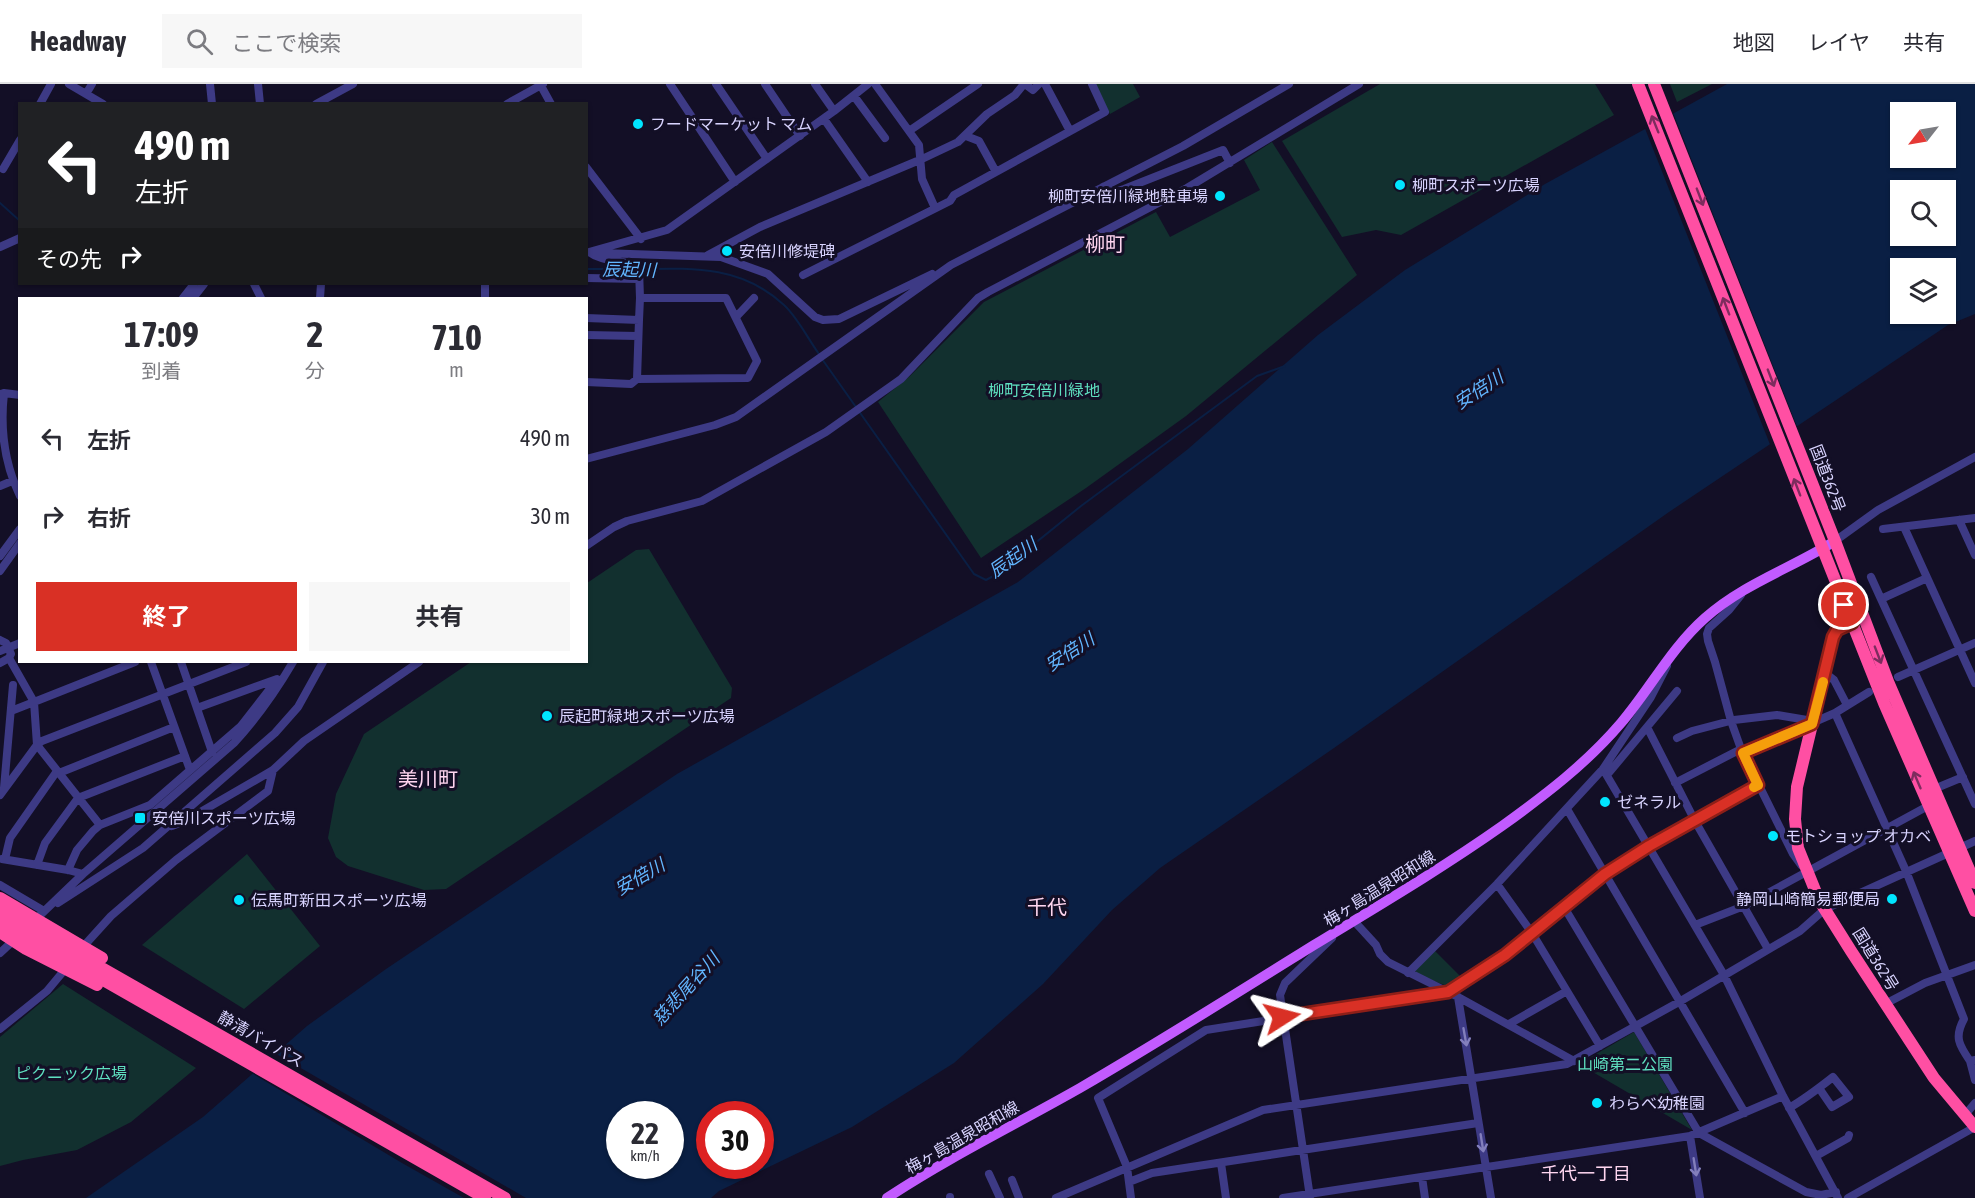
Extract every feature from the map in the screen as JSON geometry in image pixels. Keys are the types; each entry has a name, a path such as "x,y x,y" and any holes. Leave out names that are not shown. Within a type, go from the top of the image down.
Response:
{"highway":[{"name":"国道362号","path":"1638,84 1820,546 1928,806 1975,883"},
{"name":"国道362号","path":"1654,84 1680,144 1889,684 1934,789 1975,910"},
{"name":"国道362号","path":"1852,623 1837,630 1833,637 1797,787 1795,819 1798,848 1807,873 1825,909 1885,1004 1934,1078 1975,1127"},
{"path":"0,898 132,976 216,1033"},
{"name":"静清バイパス","path":"0,910 505,1198"},
{"name":"静清バイパス","path":"0,921 485,1198"},
{"path":"0,933 26,949 195,1032"}],"main road":[{"name":"梅ヶ島温泉昭和線","path":"887,1198 977,1144 1079,1088 1427,877 1563,780 1620,723 1689,633 1705,618 1752,585 1833,538"}],"street":[{"path":"41,102 51,84"},
{"path":"69,84 98,102"},
{"path":"86,94 92,84"},
{"path":"210,84 212,102"},
{"path":"258,84 260,102"},
{"path":"320,102 353,84"},
{"path":"510,102 541,84 550,102"},
{"path":"671,84 735,182"},
{"path":"716,84 767,159"},
{"path":"765,84 800,136"},
{"path":"815,84 834,111"},
{"path":"588,253 667,230 824,119 868,84"},
{"path":"875,84 919,145 922,179 935,208"},
{"path":"909,131 978,84"},
{"path":"708,255 750,231 958,142 987,114 1014,95 1025,84 1034,90 1039,84"},
{"path":"1045,84 1070,131"},
{"path":"803,275 950,201 954,195 1105,112 1092,84"},
{"path":"588,253 721,257 768,274 808,311 823,320 839,319 951,265 1183,146 1289,84"},
{"path":"588,545 627,521 686,507 710,498 840,422 901,379 978,298 1187,188 1359,84"},
{"path":"854,96 885,138"},
{"path":"824,119 868,182"},
{"path":"966,136 980,141 996,172"},
{"path":"3,169 18,143"},
{"path":"1103,187 1113,192 1124,189 1223,150 1230,163"},
{"path":"588,170 640,239"},
{"path":"0,247 18,239"},
{"path":"588,253 598,259 633,264 639,269 637,379"},
{"path":"588,458 725,422 744,412 951,265"},
{"path":"588,278 639,279"},
{"path":"184,297 193,285"},
{"path":"588,382 631,384 637,379 748,378 757,360 726,298 640,298"},
{"path":"736,317 754,298"},
{"path":"588,318 639,320"},
{"path":"588,335 638,336"},
{"path":"18,395 2,394 5,455 12,481 18,492"},
{"path":"1833,538 1878,510 1975,457"},
{"path":"0,486 12,481"},
{"path":"1883,529 1975,518"},
{"path":"1959,520 1975,555"},
{"path":"1904,527 1975,683"},
{"path":"0,556 18,532"},
{"path":"0,571 18,546"},
{"path":"1871,577 1975,804"},
{"path":"1881,599 1927,578"},
{"path":"1752,585 1713,624 1707,634 1731,722 1742,751 1793,854 1807,873"},
{"path":"0,640 9,648 9,658 34,702 37,745 100,825"},
{"path":"1898,677 1975,643"},
{"path":"0,651 18,645"},
{"path":"1605,772 1651,697 1672,656"},
{"path":"0,663 9,658"},
{"path":"11,711 132,663"},
{"path":"151,663 190,770"},
{"path":"181,663 212,752"},
{"path":"2,792 42,741 243,663"},
{"path":"68,870 81,843 100,825 150,805 245,722 292,663"},
{"path":"45,910 143,848 264,743 288,720 308,691 322,663"},
{"path":"165,829 185,821 273,770 304,741 418,663"},
{"path":"1825,673 1834,680 1847,705"},
{"path":"197,708 281,677"},
{"path":"2,949 83,874 234,743 254,721 281,677"},
{"path":"2,792 13,685"},
{"path":"1408,973 1605,772 1677,691"},
{"path":"1675,783 1742,751 1835,713 1869,692"},
{"path":"1835,713 1906,871 1948,976 1964,1019 1959,1029 1958,1039 1972,1060 1975,1080"},
{"path":"1677,738 1692,731 1731,722 1777,715 1813,722"},
{"path":"83,874 2,859 10,838 58,772 174,727"},
{"path":"1647,727 1695,820 1768,949"},
{"path":"37,865 45,843 78,798 185,756"},
{"path":"0,1029 47,991 98,928 111,916 177,860 268,791 273,770"},
{"path":"1605,772 1724,975 1789,1108 1837,1195 1806,1192 1694,1135"},
{"path":"1934,789 1963,777"},
{"path":"1131,1198 1127,1167 1098,1098 1206,1030 1448,992 1505,955 1605,874 1649,846 1758,785"},
{"path":"1695,925 1744,906 1928,806"},
{"path":"1567,809 1745,1113"},
{"path":"1056,1198 1263,1110 1567,1064 1679,1002 1800,930 1825,909 1975,841"},
{"path":"1497,884 1532,933 1600,1046"},
{"path":"0,885 45,910"},
{"path":"1564,907 1635,1026 1694,1135 1700,1198"},
{"path":"1354,921 1388,962 1509,1024 1574,1061"},
{"path":"1310,1196 1280,995 1281,988 1340,929"},
{"path":"1885,1004 1925,983 1975,965"},
{"path":"1509,1024 1567,991"},
{"path":"1458,997 1491,1198"},
{"path":"1789,1108 1819,1088"},
{"path":"1283,1198 1310,1196 1694,1135 1783,1096"},
{"path":"1965,1115 1975,1103"},
{"path":"1129,1182 1152,1173 1478,1123"},
{"path":"1848,1198 1975,1127"},
{"path":"1816,1156 1848,1138 1849,1135"},
{"path":"1221,1163 1226,1198"},
{"path":"989,1174 1000,1198"},
{"path":"1422,1177 1425,1198"},
{"path":"1012,1180 1019,1198"}],"green space":[{"path":"1095,84 1133,84 1140,97 1110,114"},
{"name":"柳町スポーツ広場","path":"1380,84 1595,84 1614,115 1401,235 1376,230 1342,237 1282,141"},
{"path":"1670,84 1712,84 1677,102"},
{"name":"柳町安倍川緑地","path":"1272,142 1357,275 1186,416 1086,488 981,558 878,402 910,376 984,302 1156,212 1170,237 1260,190 1244,160"},
{"name":"辰起町緑地スポーツ広場","path":"649,549 732,688 731,698 446,889 424,890 348,866 336,857 328,838 336,794 364,734 470,663 588,663 588,582 636,550"},
{"name":"伝馬町新田スポーツ広場","path":"247,854 320,946 244,1009 142,945"},
{"path":"1434,950 1462,978 1447,986 1416,974 1415,970"},
{"name":"ピクニック広場","path":"63,984 196,1068 131,1122 77,1150 0,1166 0,1037"},
{"name":"山崎第二公園","path":"1634,1032 1692,1130 1579,1064"}],"water":[{"path":"1727,84 1975,84 1975,314 1956,322 1956,258 1890,258 1890,324 1950,324 1669,512 1160,868 1112,910 1043,984 954,1063 852,1127 774,1165 774,1101 696,1101 696,1179 744,1179 719,1191 711,1198 86,1198 203,1117 307,1026 386,969 677,774 1018,582 1188,449 1318,335 1405,270 1545,184"}],"pier":[{"path":"1672,110 1798,429 1771,447 1644,126"},
{"path":"273,1052 526,1198 464,1198 402,1163 250,1072"}],"waterway":[{"path":"0,203 18,219"},
{"name":"辰起川","path":"588,269 635,269"},
{"name":"辰起川","path":"640,269 716,272 751,283 768,292 789,310 819,354"},
{"name":"辰起川","path":"822,359 974,574 986,580 997,574 1081,506 1257,376 1285,366"}],"slow traffic":[{"path":"1754,787 1758,785 1743,753 1812,724 1823,682"}],"place":[{"name":"フードマーケット マム","path":"638,124"},
{"name":"柳町スポーツ広場","path":"1400,185"},
{"name":"柳町安倍川緑地駐車場","path":"1220,196"},
{"name":"安倍川修堤碑","path":"727,251"},
{"name":"辰起町緑地スポーツ広場","path":"547,716"},
{"name":"ゼネラル","path":"1605,802"},
{"name":"安倍川スポーツ広場","path":"140,818"},
{"name":"モトショップ オカベ","path":"1773,836"},
{"name":"静岡山崎簡易郵便局","path":"1892,899"},
{"name":"伝馬町新田スポーツ広場","path":"239,900"},
{"name":"わらべ幼稚園","path":"1597,1103"}],"district":[{"name":"柳町","path":"1105,244"},
{"name":"美川町","path":"428,779"},
{"name":"千代","path":"1047,907"},
{"name":"千代一丁目","path":"1586,1174"}],"route":[{"path":"1282,1017 1448,992 1505,955 1605,874 1649,846 1758,785 1743,753 1812,724 1833,637 1837,630 1852,623 1844,605"}],"water label":[{"name":"安倍川","path":"1479,390"},
{"name":"安倍川","path":"1070,652"},
{"name":"安倍川","path":"640,877"},
{"name":"慈悲尾谷川","path":"686,989"}]}
